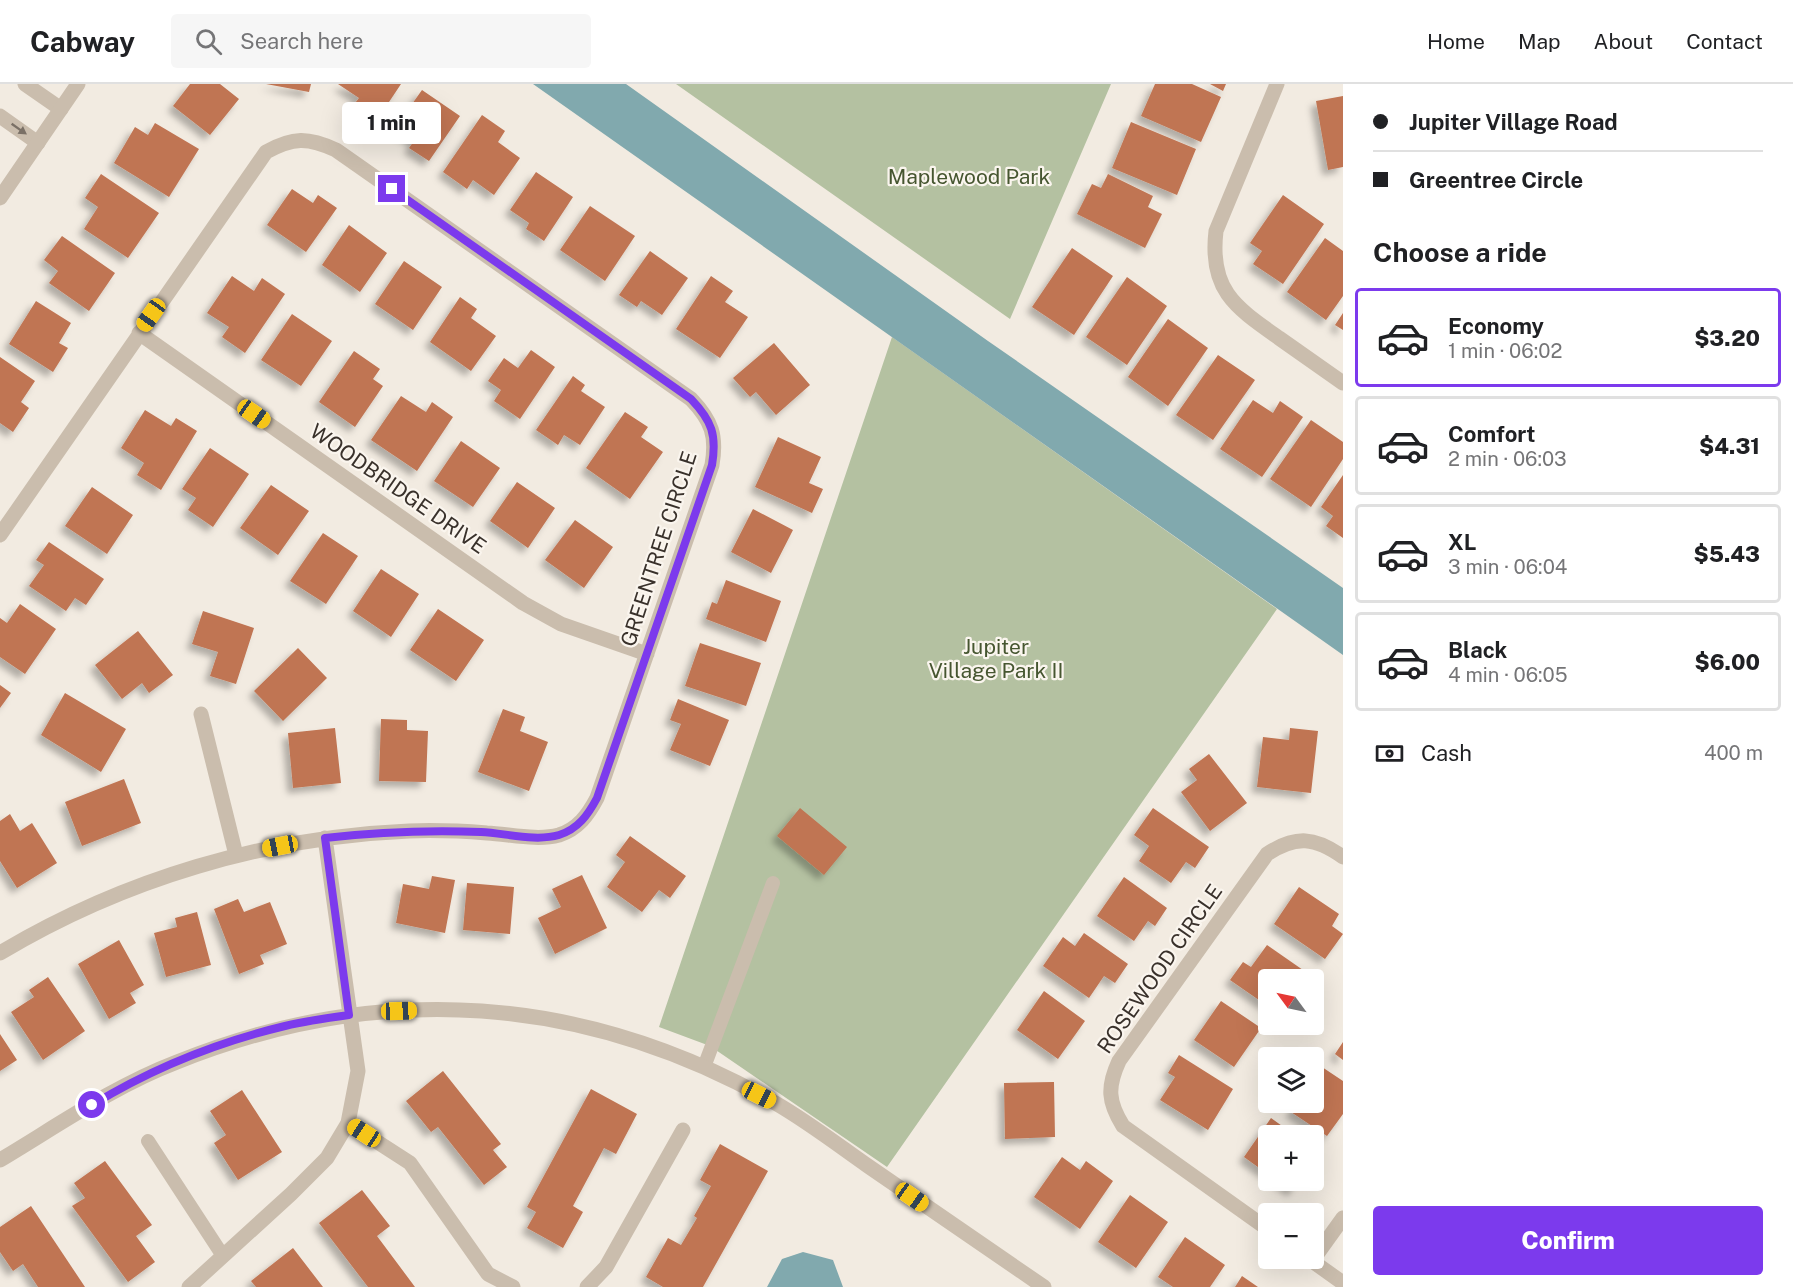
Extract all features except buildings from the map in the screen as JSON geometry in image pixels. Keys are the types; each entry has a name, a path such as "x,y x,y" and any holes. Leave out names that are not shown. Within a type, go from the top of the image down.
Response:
{"street":[{"path":"25,84 61,109"},
{"path":"0,198 78,84"},
{"path":"1277,84 1216,231 1214,250 1216,270 1233,304 1248,317 1343,383"},
{"path":"0,116 38,143"},
{"name":"GREENTREE CIRCLE","path":"0,535 138,333 266,152 283,143 301,139 319,142 336,150 681,392 704,412 712,429 715,447 712,465 597,798 588,814 575,827 558,835 540,837 482,832 412,831 325,838 236,855 168,874 102,900 38,930 0,953"},
{"name":"WOODBRIDGE DRIVE","path":"138,333 523,603 561,624 647,654"},
{"path":"201,714 236,855"},
{"path":"189,1287 327,1158 348,1123 358,1071 325,838"},
{"name":"ROSEWOOD CIRCLE","path":"1258,1222 1123,1126 1114,1112 1110,1095 1112,1077 1119,1061 1267,854 1281,844 1299,840 1316,842 1343,857"},
{"path":"0,1160 110,1094 174,1063 252,1035 285,1026 349,1015 441,1009 512,1013 605,1031 650,1044 704,1067 778,1104 1025,1281 1044,1287"},
{"path":"348,1123 410,1163 488,1274 513,1287"},
{"path":"587,1287 606,1267 683,1130"},
{"path":"1324,1242 1343,1218"},
{"path":"1323,1269 1343,1283"}],"lane":[{"path":"704,1067 773,884"},
{"path":"148,1141 223,1256"}],"green space":[{"name":"Maplewood Park","path":"676,84 1111,84 1010,319"},
{"name":"Jupiter Village Park II","path":"892,337 1277,609 887,1167 710,1046 659,1027"}],"water":[{"path":"533,84 626,84 988,341 1343,588 1343,655"},
{"path":"803,1252 833,1260 843,1287 767,1287 782,1259"}],"route":[{"path":"92,1105 174,1063 240,1038 285,1026 349,1015 325,838 412,831 482,832 540,837 558,835 575,827 588,814 597,798 712,465 715,447 712,429 704,412 691,399 392,189"}]}
